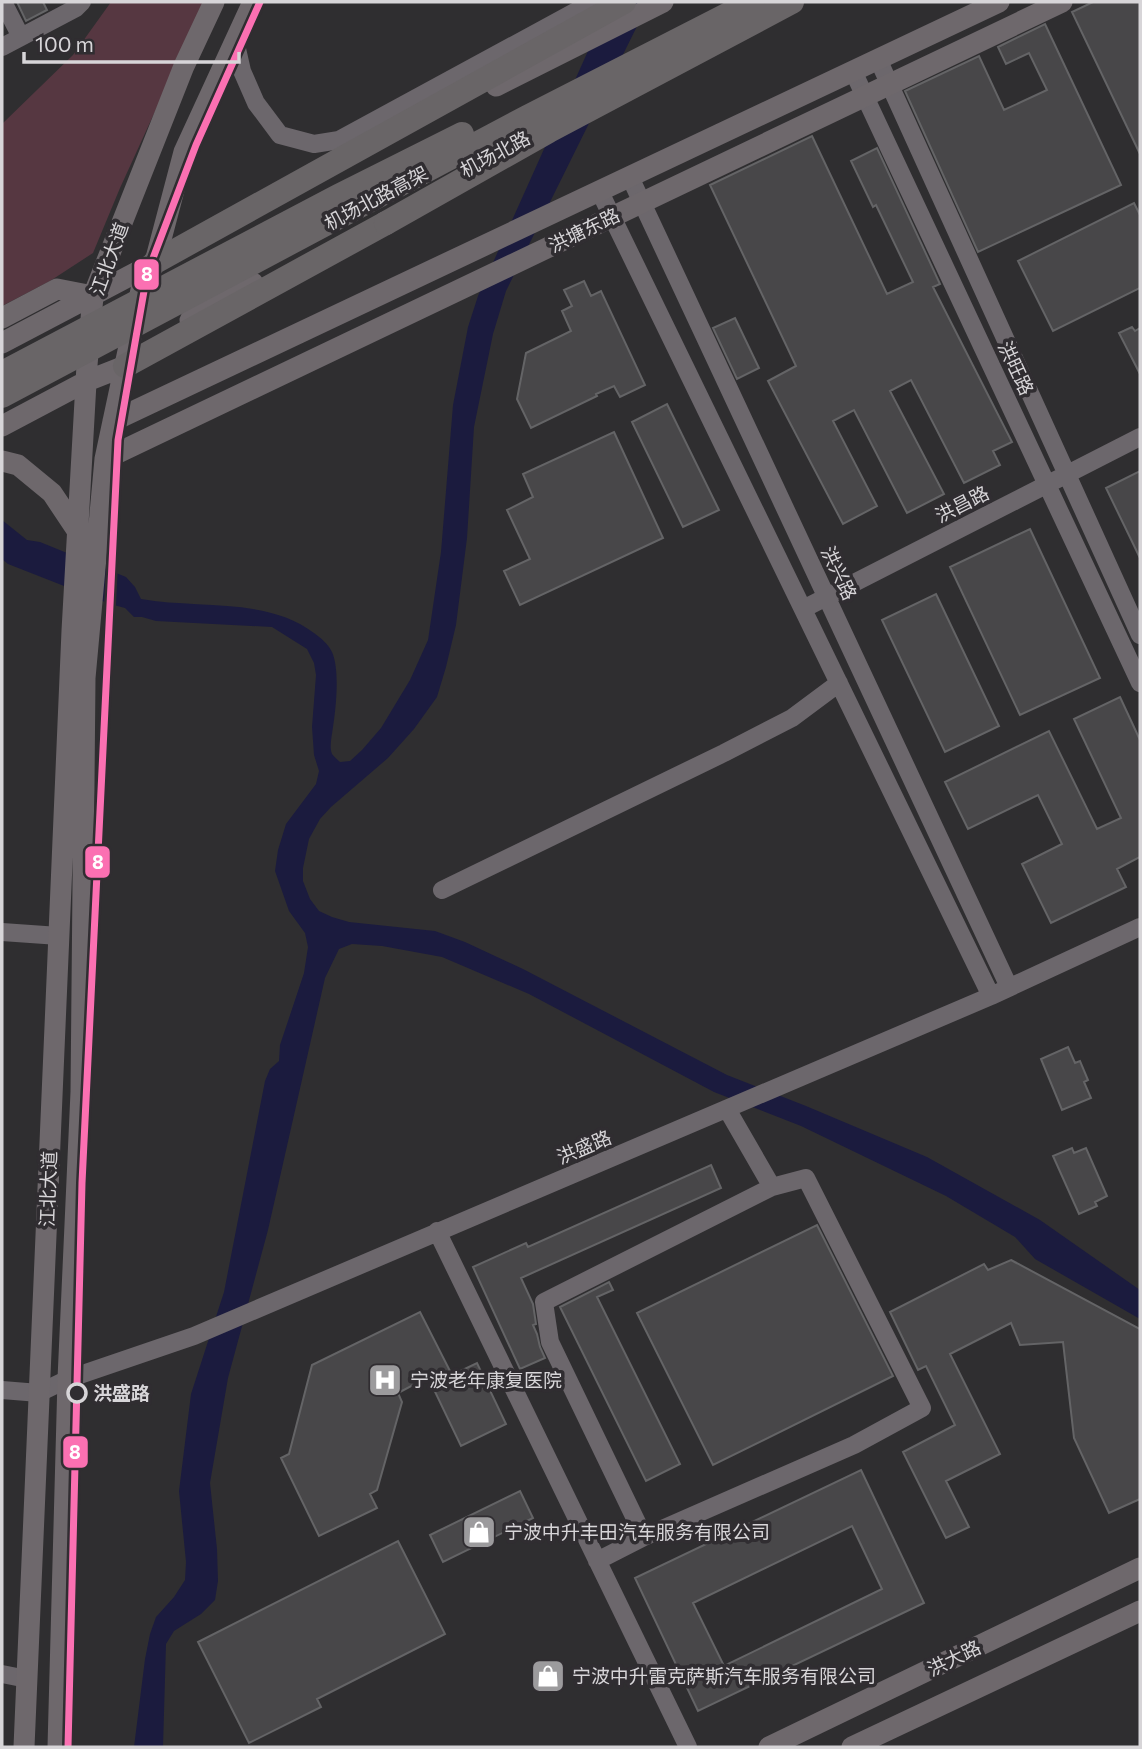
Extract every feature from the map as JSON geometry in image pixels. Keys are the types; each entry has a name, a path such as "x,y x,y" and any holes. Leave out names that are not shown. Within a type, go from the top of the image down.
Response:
{"highway":[{"path":"155,262 624,2"},
{"name":"机场北路高架","path":"2,373 338,196 725,2"},
{"name":"机场北路高架","path":"2,396 527,117 752,2"},
{"path":"125,366 549,131 792,2"}],"main road":[{"name":"江北大道","path":"85,532 87,381 93,296 184,66 214,2"},
{"path":"81,634 85,532 105,459 141,290 155,262 184,152 253,2"},
{"name":"机场北路","path":"87,381 125,366 215,302 504,148 803,2"},
{"name":"洪塘东路","path":"113,421 999,2"},
{"name":"洪塘东路","path":"105,459 1062,2"},
{"path":"2,343 660,3"},
{"path":"2,318 57,289 93,296"},
{"path":"2,426 87,381"},
{"path":"2,461 18,465 52,493 85,532"},
{"name":"江北大道","path":"24,1747 59,936 81,634"},
{"name":"江北大道","path":"58,1747 68,1379 81,1093 85,678 81,634"},
{"name":"洪大路","path":"769,1747 1140,1568"},
{"name":"洪大路","path":"852,1747 1140,1611"}],"street":[{"path":"4,2 21,37"},
{"path":"2,47 76,8 82,2"},
{"path":"235,40 242,71 256,103 280,135 314,144 340,140 593,2"},
{"name":"洪旺路","path":"878,59 1140,635"},
{"name":"洪旺路","path":"853,71 1140,683"},
{"name":"洪兴路","path":"630,177 1009,987"},
{"path":"600,192 991,996"},
{"name":"洪昌路","path":"803,609 1140,437"},
{"path":"442,890 792,718 839,683"},
{"name":"洪盛路","path":"39,1393 68,1379 194,1336 991,996 1140,927"},
{"path":"2,932 59,936"},
{"path":"735,1106 772,1187"},
{"path":"597,1561 644,1537 854,1445 922,1408 806,1178 772,1187 544,1302 550,1342 644,1537"},
{"path":"437,1231 688,1747"},
{"path":"2,1390 39,1393"},
{"path":"2,1674 27,1679"}],"shaded area":[{"path":"111,2 205,2 93,253 50,281 2,306 2,124 73,55"},
{"path":"610,2 649,2 506,291 493,334 474,427 467,538 456,625 437,697 414,729 388,758 320,819 309,839 303,868 303,881 310,899 319,911 349,922 435,931 465,942 523,969 727,1075 927,1157 1040,1220 1140,1290 1140,1319 1035,1259 1015,1237 946,1196 801,1126 714,1092 529,994 442,957 382,946 352,944 339,949 325,978 268,1230 228,1378 210,1483 217,1549 218,1581 215,1600 201,1614 174,1631 166,1644 163,1747 134,1747 150,1634 156,1617 185,1580 186,1562 179,1491 191,1394 224,1292 265,1081 270,1069 279,1061 280,1045 304,973 308,947 305,933 289,911 275,871 286,824 316,784 319,771 314,755 312,727 316,675 307,649 272,627 156,621 134,617 125,608 8,564 2,559 2,520 27,540 40,542 126,577 141,599 254,609 296,622 314,633 330,649 336,669 331,751 340,762 350,761 381,728 410,680 428,640 441,552 453,405 468,327 478,296"}],"building":[{"path":"17,2 43,2 47,10 26,21"},
{"path":"1093,2 1140,2 1140,154 1072,12"},
{"path":"1045,24 1121,185 978,252 905,91 979,56 1004,110 1047,90 1029,53 1006,64 998,47"},
{"path":"812,136 887,294 913,282 876,205 873,207 851,161 877,148 940,284 933,287 1012,442 993,451 1000,465 964,483 911,380 890,391 944,494 907,513 854,410 833,421 877,506 843,524 768,381 796,366 710,185"},
{"path":"1134,203 1140,215 1140,288 1053,331 1018,261"},
{"path":"584,281 591,296 601,291 645,385 620,397 614,386 531,428 517,399 526,353 571,331 562,311 572,306 564,290"},
{"path":"735,318 759,368 737,379 713,328"},
{"path":"1132,327 1135,331 1140,328 1140,374 1119,333"},
{"path":"667,404 719,510 683,527 632,422"},
{"path":"614,432 663,538 520,605 504,571 530,559 507,510 533,497 523,474"},
{"path":"1140,471 1140,558 1106,488"},
{"path":"1030,529 1100,678 1020,715 950,567"},
{"path":"936,594 999,726 945,752 882,620"},
{"path":"1120,697 1140,740 1140,857 1117,869 1126,887 1051,923 1022,864 1062,844 1038,795 968,829 945,782 1049,731 1097,829 1121,818 1074,719"},
{"path":"1068,1047 1075,1063 1080,1061 1088,1080 1084,1082 1091,1098 1062,1110 1041,1059"},
{"path":"1072,1148 1074,1153 1086,1148 1107,1196 1095,1202 1097,1206 1079,1214 1053,1156"},
{"path":"711,1165 721,1188 521,1278 533,1304 536,1324 533,1325 545,1358 520,1369 473,1267 526,1243 528,1247"},
{"path":"817,1225 893,1376 713,1465 637,1313"},
{"path":"1011,1260 1140,1329 1140,1499 1109,1513 1074,1438 1063,1342 1020,1345 1011,1323 950,1354 1000,1454 946,1481 969,1527 946,1538 903,1452 955,1425 926,1366 918,1370 890,1312 984,1264 988,1270"},
{"path":"609,1282 613,1290 597,1297 680,1464 646,1481 560,1307"},
{"path":"420,1312 452,1375 477,1363 506,1424 461,1446 428,1377 398,1393 402,1402 377,1490 370,1494 377,1508 319,1536 281,1458 289,1454 312,1365"},
{"path":"861,1470 924,1603 698,1711 635,1578","holes":["852,1526 882,1589 724,1666 693,1603"]},
{"path":"520,1491 533,1518 443,1562 430,1535"},
{"path":"398,1541 445,1634 317,1699 321,1707 249,1743 198,1642"}],"transit line":[{"name":"8","path":"68,1747 82,1183 118,440 147,274 196,145 260,2"}],"place":[{"name":"宁波老年康复医院","path":"385,1380"},
{"name":"洪盛路","path":"77,1393"},
{"name":"宁波中升丰田汽车服务有限公司","path":"479,1532"},
{"name":"宁波中升雷克萨斯汽车服务有限公司","path":"548,1676"}]}
